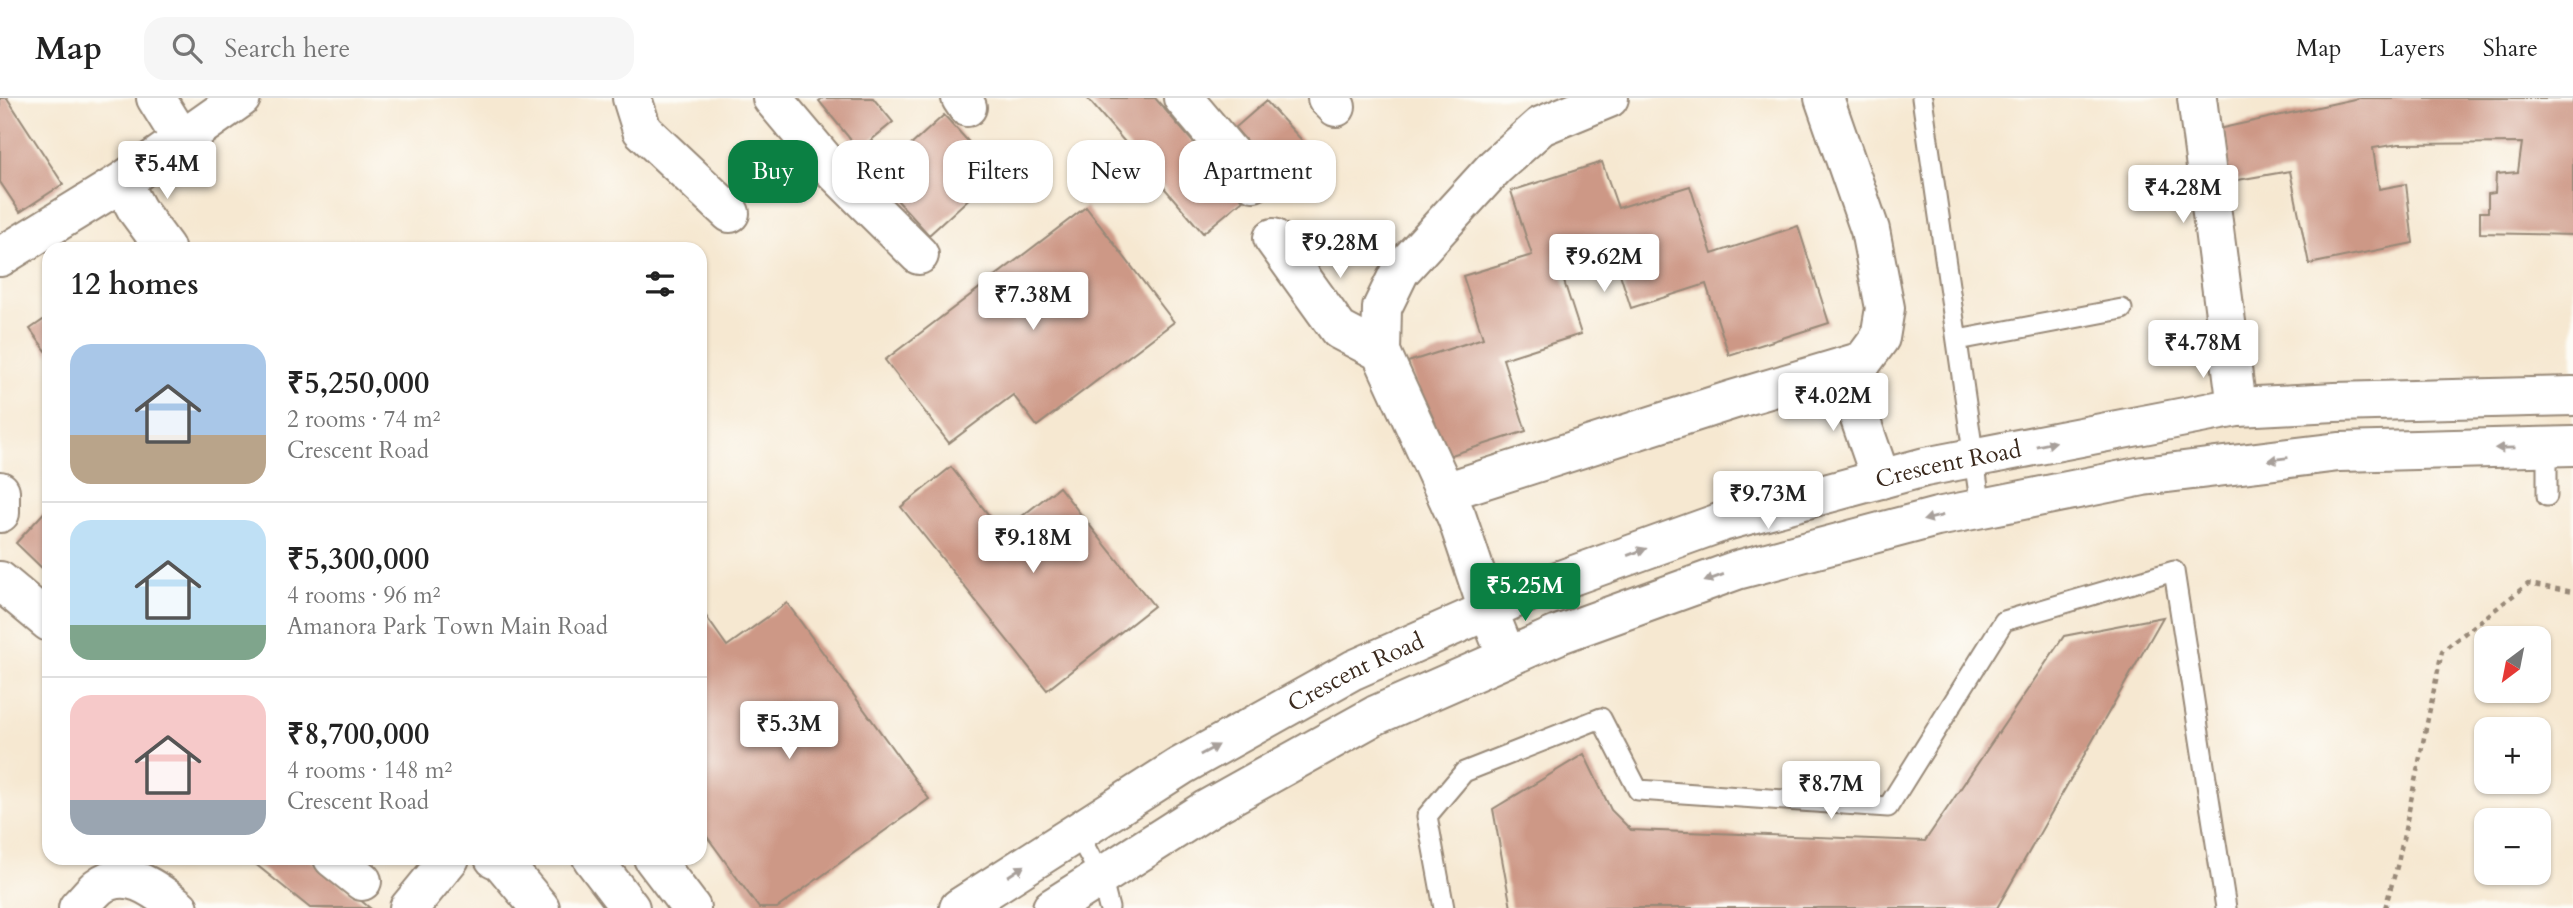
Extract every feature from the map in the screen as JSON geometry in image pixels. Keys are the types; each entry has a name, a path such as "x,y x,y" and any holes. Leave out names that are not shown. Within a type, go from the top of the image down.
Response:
{"street":[{"path":"156,98 182,140"},
{"path":"0,257 122,183 241,98"},
{"path":"632,98 642,130 730,213"},
{"path":"772,98 830,167 919,255"},
{"path":"1183,98 1218,140"},
{"path":"1507,657 1457,518 1381,352 1382,308 1400,271 1495,167 1541,126 1609,98"},
{"path":"1446,492 1863,361 1880,338 1885,308 1870,230 1824,98"},
{"path":"2197,98 2236,407"},
{"path":"122,183 136,210 160,242"},
{"path":"1273,238 1339,330 1381,352"},
{"path":"1842,367 1881,480"},
{"name":"Crescent Road","path":"959,908 1181,766 1353,670 1541,587 1722,522 1925,467 2236,407 2573,396"},
{"name":"Crescent Road","path":"1052,908 1105,893 1207,809 1376,715 1560,634 1737,570 1937,517 2143,476 2339,452 2560,447"},
{"path":"0,491 0,513"},
{"path":"0,581 42,616"},
{"path":"409,908 444,865"},
{"path":"504,865 540,908"},
{"path":"597,865 630,908"},
{"path":"658,865 691,908"},
{"path":"78,908 100,886 115,880 131,879 153,888 179,908"}],"lane":[{"path":"1922,98 1981,508"},
{"path":"1958,340 2122,309"},
{"path":"2547,496 2560,447"},
{"path":"1444,908 1427,816 1464,772 1601,718 1638,790 1888,807 2004,621 2174,570 2226,908"},
{"path":"1077,832 1105,893"}],"path":[{"path":"2385,908 2398,863 2442,652 2528,584 2573,592"}],"building":[{"path":"0,98 7,98 63,184 20,212 0,182"},
{"path":"823,98 873,98 893,122 871,140 851,140 819,101"},
{"path":"1087,98 1155,98 1191,140 1179,140 1179,203 1239,203 1203,233 1165,189 1165,140 1123,140"},
{"path":"2359,98 2573,98 2573,235 2480,233 2480,212 2488,212 2488,194 2495,193 2496,174 2518,172 2522,143 2399,144 2373,148 2379,189 2406,184 2413,243 2309,264 2290,171 2226,182 2218,129"},
{"path":"1266,101 1302,140 1245,140 1235,128"},
{"path":"944,115 967,140 943,140 943,203 964,203 929,235 900,203 929,203 929,140 917,140"},
{"path":"1602,162 1618,208 1690,186 1712,254 1798,226 1829,323 1729,355 1706,284 1631,308 1613,252 1560,269 1581,334 1503,359 1526,431 1439,459 1408,362 1483,338 1463,276 1532,255 1511,191"},
{"path":"1086,207 1174,322 1037,426 1013,395 949,443 885,360"},
{"path":"42,321 42,345 30,329"},
{"path":"951,467 1002,532 1059,487 1154,606 1047,690 901,507"},
{"path":"42,515 42,568 16,543"},
{"path":"787,603 929,799 777,908 759,908 707,837 707,618 727,646"},
{"path":"2163,617 1997,908 1511,908 1493,809 1584,754 1611,810 1631,830 1925,841 2064,636"},
{"path":"257,865 317,865 370,908 310,908"}]}
